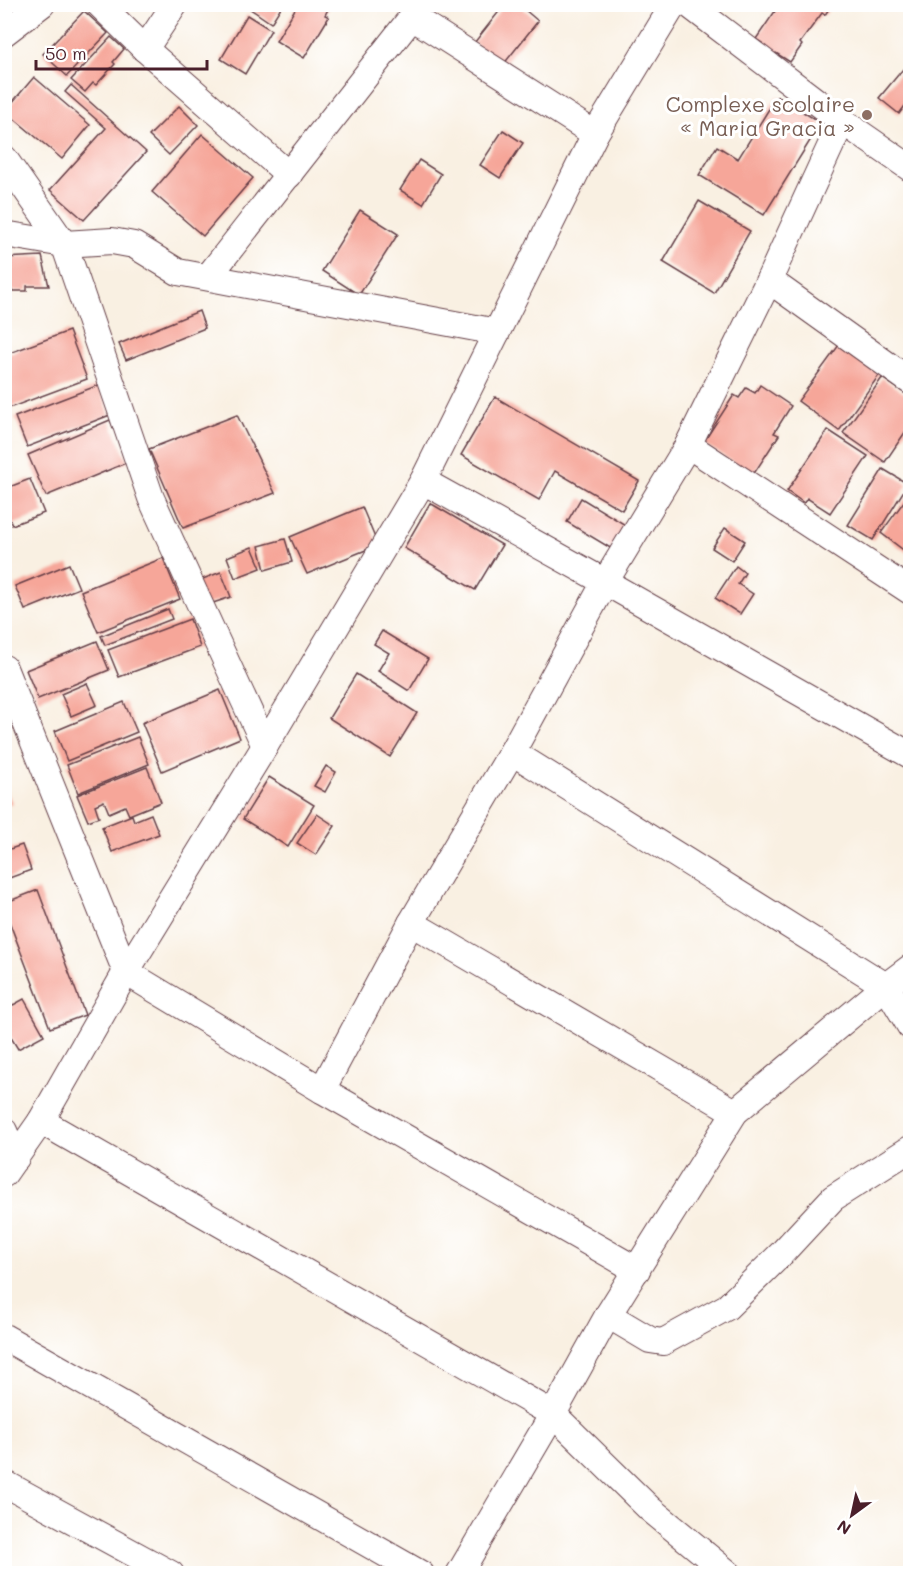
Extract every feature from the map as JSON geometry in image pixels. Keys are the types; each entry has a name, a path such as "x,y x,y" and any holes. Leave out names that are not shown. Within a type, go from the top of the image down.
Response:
{"street":[{"path":"4,33 42,4"},
{"path":"99,4 145,49 289,175"},
{"path":"145,49 175,4"},
{"path":"10,1166 41,1121 126,972 265,746 423,481 595,134 674,4"},
{"path":"688,4 842,121 910,168"},
{"path":"208,277 416,10 595,134"},
{"path":"322,1090 411,923 512,752 604,582 688,445 769,280 842,121"},
{"path":"4,158 64,244 151,498 265,746"},
{"path":"4,234 64,244 112,241 134,244 178,272 497,332"},
{"path":"769,280 910,381"},
{"path":"688,445 910,591"},
{"path":"423,481 910,755"},
{"path":"4,668 126,972 322,1090 637,1270"},
{"path":"512,752 886,986 910,1026"},
{"path":"411,923 735,1112"},
{"path":"459,1574 608,1315 735,1112 910,968"},
{"path":"41,1121 553,1414 650,1509 729,1574"},
{"path":"4,1131 10,1166"},
{"path":"608,1315 650,1340 663,1342 727,1307 833,1198 910,1149"},
{"path":"4,1337 421,1574"},
{"path":"4,1483 171,1574"}],"building":[{"path":"243,4 283,4 271,23"},
{"path":"298,4 331,4 325,15 329,17 304,58 276,41"},
{"path":"505,4 518,4 538,21 503,65 474,43"},
{"path":"780,4 832,4 825,15 822,13 800,43 802,45 790,62 776,53 772,60 757,50 762,43 756,39"},
{"path":"84,11 108,33 67,76 43,54"},
{"path":"247,15 271,30 245,74 221,59"},
{"path":"111,37 124,49 113,62 115,64 96,85 93,83 85,92 71,80"},
{"path":"903,69 910,75 910,99 899,114 879,98"},
{"path":"34,77 90,125 62,159 5,111"},
{"path":"71,85 146,152 84,220 50,190 106,128 65,92"},
{"path":"777,96 821,123 764,215 699,175 717,146 738,159"},
{"path":"179,106 198,125 169,155 149,136"},
{"path":"503,130 523,143 500,178 480,165"},
{"path":"202,134 253,178 203,236 152,192"},
{"path":"419,160 441,174 423,204 400,190"},
{"path":"699,201 750,231 714,293 663,262"},
{"path":"360,210 398,234 359,295 322,271"},
{"path":"42,256 49,286 27,286 27,291 4,291 4,258"},
{"path":"199,311 205,328 126,360 119,344"},
{"path":"69,331 87,379 4,410 4,355"},
{"path":"839,345 880,374 839,431 798,401"},
{"path":"882,378 910,397 910,425 885,462 843,433"},
{"path":"99,385 110,415 27,447 15,417"},
{"path":"760,385 791,406 774,433 779,435 753,475 703,443 734,395 739,398 746,388 755,393"},
{"path":"495,397 639,481 622,510 555,471 539,500 461,455"},
{"path":"237,415 275,493 183,528 149,449"},
{"path":"110,420 128,462 46,496 28,455"},
{"path":"828,430 868,456 830,513 807,498 804,503 787,491"},
{"path":"883,469 908,484 873,540 848,525"},
{"path":"30,479 44,513 12,525 4,507 4,489"},
{"path":"910,493 910,555 881,533"},
{"path":"581,498 627,526 612,549 567,522"},
{"path":"430,503 502,545 475,590 404,548"},
{"path":"362,507 378,545 307,574 290,537"},
{"path":"725,528 745,541 732,561 712,548"},
{"path":"285,539 292,562 265,570 259,546"},
{"path":"252,547 261,568 235,578 227,557"},
{"path":"163,558 180,599 98,632 81,591"},
{"path":"69,564 79,588 25,610 15,586"},
{"path":"736,566 745,573 738,584 753,594 740,614 715,598"},
{"path":"221,572 231,597 204,606 195,582"},
{"path":"168,609 172,619 105,645 101,636"},
{"path":"190,619 200,647 119,677 108,650"},
{"path":"382,631 428,659 409,691 378,671 389,653 374,644"},
{"path":"97,641 109,670 38,699 26,670"},
{"path":"356,674 417,713 390,757 329,718"},
{"path":"87,683 97,705 71,716 61,694"},
{"path":"220,690 240,738 162,771 142,723"},
{"path":"124,702 137,732 67,761 55,731"},
{"path":"138,737 149,764 78,793 67,765"},
{"path":"326,766 336,772 325,792 314,786"},
{"path":"147,767 161,802 129,815 125,806 109,813 104,801 95,805 99,817 88,821 77,795"},
{"path":"269,777 314,805 288,847 243,819"},
{"path":"4,785 12,803 4,806"},
{"path":"151,814 159,834 112,852 102,827 132,815 134,821"},
{"path":"317,814 335,826 316,855 297,843"},
{"path":"22,845 31,870 4,880 4,851"},
{"path":"38,890 85,1015 50,1028 4,908 4,903"},
{"path":"24,999 44,1035 18,1049 4,1026 4,1010"}],"place":[{"name":"Complexe scolaire « Maria Gracia »","path":"867,115"}]}
